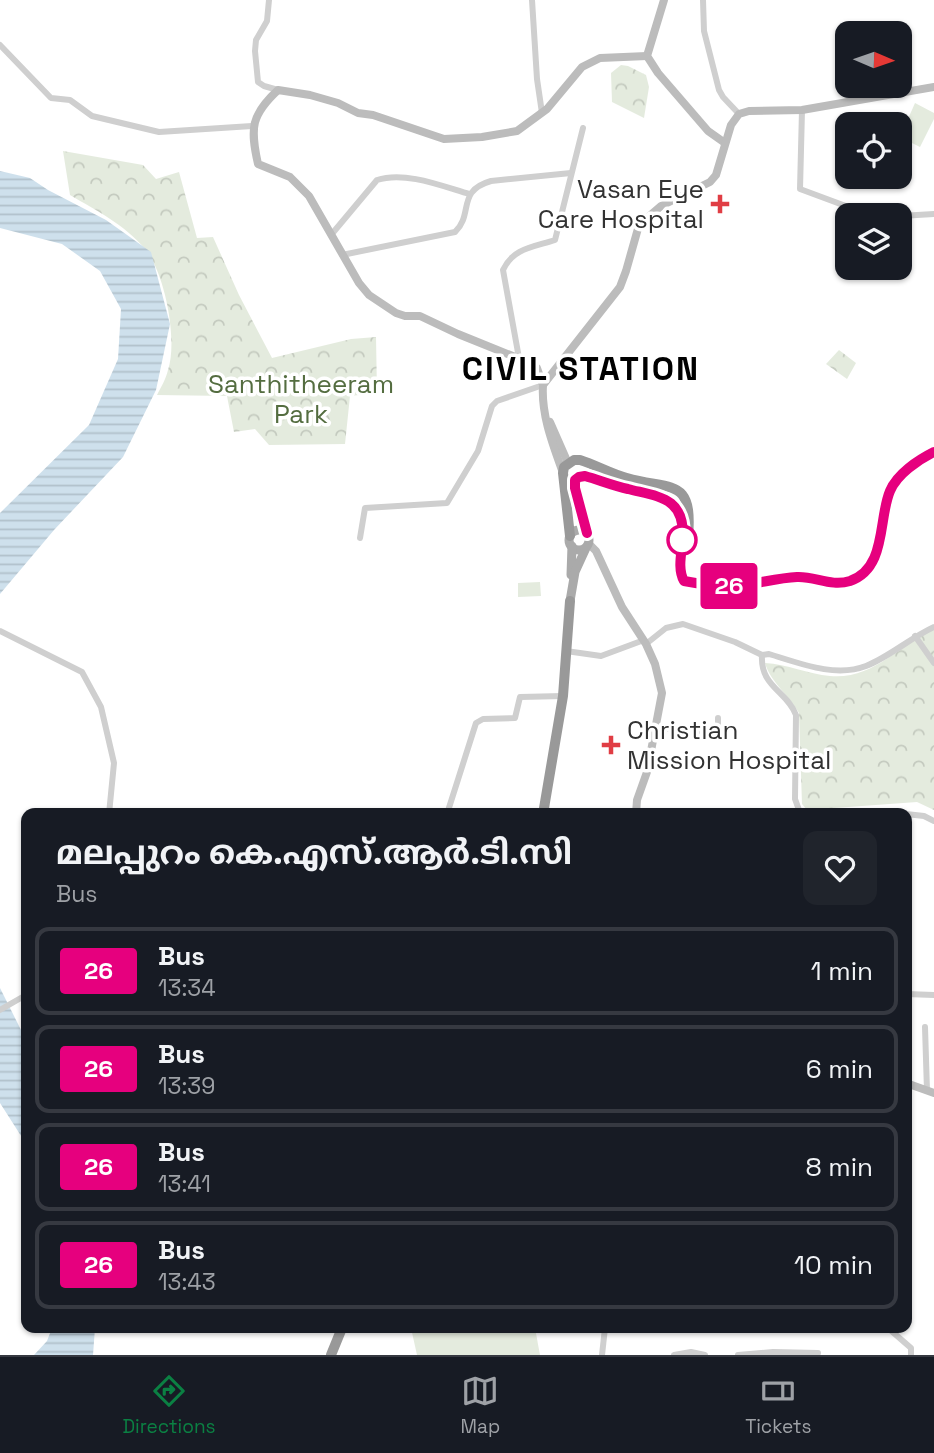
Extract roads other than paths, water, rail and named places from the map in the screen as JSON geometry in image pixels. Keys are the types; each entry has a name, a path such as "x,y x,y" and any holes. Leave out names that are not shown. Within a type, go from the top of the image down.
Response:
{"highway":[{"path":"588,541 575,488 575,480 585,476 667,500 677,509 683,534 684,581 735,586 798,577 830,582 849,581 872,563 878,549 891,489 914,465 934,452"},
{"path":"571,541 565,468 580,460 627,478 669,486 680,491 687,499 690,512 686,575 694,583"},
{"path":"544,808 563,696 570,601"},
{"path":"331,1355 340,1333"}],"main road":[{"path":"570,601 571,541 578,530 588,541"},
{"path":"571,541 579,550 588,541"},
{"path":"570,601 575,572 588,541"}],"street":[{"path":"269,0 267,21 256,40 258,82 278,90 338,103 358,113 373,115 444,139 505,135 517,131 558,98 582,67 600,58 647,56"},
{"path":"532,0 542,113"},
{"path":"664,0 647,56 657,73 708,131 725,143"},
{"path":"703,0 704,31 719,90 739,114"},
{"path":"0,44 51,98 70,100 92,116 159,132 252,126"},
{"path":"360,538 365,508 447,503 478,451 492,406 497,401 543,385 620,287 639,225 661,206 710,182 716,175 731,125 739,114 749,111 802,110 934,87"},
{"path":"278,90 260,110 252,126 258,164 290,177 300,186 369,296 396,313 420,316 537,368 543,385 542,400 550,435 565,468"},
{"path":"802,110 800,189 838,203"},
{"path":"519,358 503,270 508,259 515,253 555,240 583,128"},
{"path":"342,255 455,232 461,226 469,194 480,184 571,173"},
{"path":"331,235 377,180 387,177 410,179 469,194"},
{"path":"912,215 934,214"},
{"path":"588,541 596,551 622,607 645,642 655,664 662,692 647,772 636,808"},
{"path":"566,651 601,656 645,642 666,628 683,624 735,642 762,655 769,654 835,671 854,670 869,665 934,627"},
{"path":"1,632 82,672 101,707 114,763 110,808"},
{"path":"915,636 934,663"},
{"path":"762,655 762,671 777,692 792,705 796,715 795,799 798,808"},
{"path":"449,808 477,723 483,719 515,718 520,697 563,696"},
{"path":"656,726 718,734 719,718"},
{"path":"912,815 934,821"},
{"path":"912,994 934,995"},
{"path":"0,1010 21,999"},
{"path":"912,1085 931,1092 925,1027"},
{"path":"602,1355 604,1333"},
{"path":"894,1333 911,1348 911,1355"},
{"path":"674,1355 691,1352 705,1355"},
{"path":"738,1355 773,1352 818,1353"}],"water":[{"path":"0,171 30,178 106,220 151,252 170,324 156,390 123,457 54,530 0,594 0,513 89,425 118,359 121,309 100,271 62,244 0,228"},
{"path":"0,988 21,1030 21,1136 0,1103"},
{"path":"50,1333 95,1333 93,1355 34,1355 47,1341"}],"place":[{"name":"Vasan Eye Care Hospital","path":"720,204"},
{"name":"Christian Mission Hospital","path":"611,745"}],"district":[{"name":"CIVIL STATION","path":"581,368"}],"park label":[{"name":"Santhitheeram Park","path":"301,399"}]}
